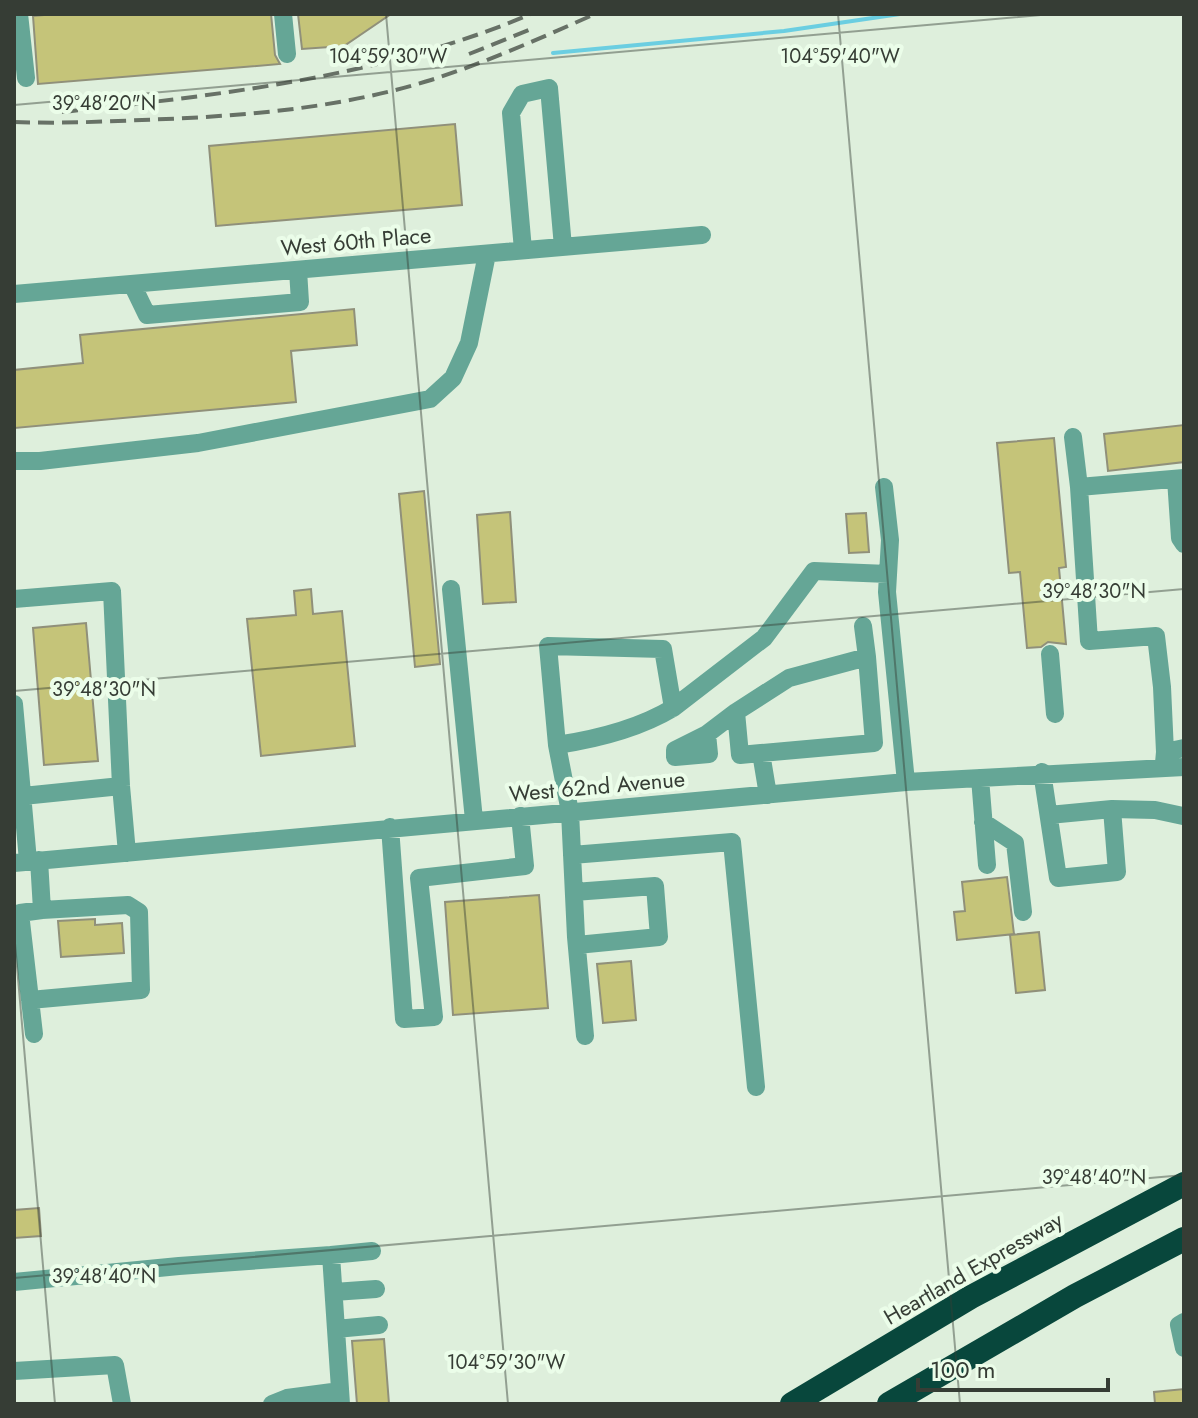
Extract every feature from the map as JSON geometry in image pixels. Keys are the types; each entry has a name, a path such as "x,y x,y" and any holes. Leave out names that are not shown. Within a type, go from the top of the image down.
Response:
{"highway":[{"name":"Heartland Expressway","path":"792,1404 971,1297 1184,1184"},
{"path":"889,1404 1075,1296 1184,1239"}],"street":[{"path":"19,14 26,78"},
{"path":"283,14 287,54"},
{"path":"523,250 511,113 522,94 549,88 563,247"},
{"name":"West 60th Place","path":"14,294 702,235"},
{"path":"14,461 40,461 198,443 430,399 453,378 469,343 487,254"},
{"path":"132,284 147,315 300,302 298,270"},
{"path":"1073,437 1089,641 1156,636 1162,687 1164,759 1184,748"},
{"path":"1079,487 1180,479 1180,538 1184,544"},
{"path":"884,487 890,540 887,592 906,782"},
{"path":"557,745 609,734 649,721 673,708 764,638 814,571 888,574"},
{"path":"451,589 474,820"},
{"path":"14,599 112,591 127,853"},
{"path":"736,712 740,755 874,743 863,626"},
{"path":"585,1036 570,812 557,745 548,646 663,649 673,708"},
{"path":"1050,654 1055,714"},
{"path":"707,734 789,678 867,657"},
{"path":"869,688 900,714"},
{"path":"14,704 27,861 42,910"},
{"path":"761,753 768,795"},
{"name":"West 62nd Avenue","path":"27,861 906,782 980,778 1164,759 1184,767"},
{"path":"1042,772 1058,878 1117,872 1112,809"},
{"path":"980,778 987,865"},
{"path":"23,796 121,786"},
{"path":"1049,815 1112,809 1155,810 1183,816"},
{"path":"394,880 525,866 520,816"},
{"path":"983,822 1015,843 1023,912"},
{"path":"390,827 404,1019 434,1017 419,878"},
{"path":"572,855 732,842 756,1087"},
{"path":"574,892 655,886 659,937 577,945"},
{"path":"30,1000 141,990 139,912 128,905 20,913 30,1000 34,1034"},
{"path":"14,1282 372,1251"},
{"path":"272,1404 287,1398 340,1398 331,1255"},
{"path":"334,1292 376,1289"},
{"path":"1184,1322 1179,1325 1184,1348"},
{"path":"336,1329 379,1325"},
{"path":"14,1371 115,1365 122,1404"}],"building":[{"path":"271,14 275,55 280,64 38,84 33,16"},
{"path":"298,14 391,14 344,46 302,49"},
{"path":"455,124 462,205 216,226 209,146"},
{"path":"354,309 357,345 291,351 296,402 15,428 14,370 83,363 80,335"},
{"path":"1184,425 1184,462 1108,471 1104,434"},
{"path":"1054,438 1066,567 1059,568 1066,644 1048,642 1041,647 1027,648 1020,572 1009,573 997,443"},
{"path":"424,491 440,664 415,667 399,494"},
{"path":"510,512 516,602 483,604 477,515"},
{"path":"866,513 869,552 849,553 846,514"},
{"path":"311,589 313,614 342,611 355,746 261,756 247,619 296,615 294,591"},
{"path":"86,623 98,761 44,765 33,628"},
{"path":"1007,877 1014,934 957,940 954,912 965,911 962,882"},
{"path":"539,895 548,1008 453,1015 445,902"},
{"path":"95,919 95,925 122,923 124,953 61,957 58,921"},
{"path":"1039,932 1045,990 1016,993 1010,935"},
{"path":"631,961 636,1020 603,1023 597,964"},
{"path":"39,1208 41,1236 14,1238 14,1210"},
{"path":"384,1339 389,1404 357,1404 352,1341"},
{"path":"1184,1389 1184,1404 1155,1404 1154,1392"}],"waterway":[{"path":"553,53 784,31 900,14"}],"railway":[{"path":"62,112 241,90 359,68 475,36 531,14"},
{"path":"14,122 200,117 266,112 366,97 452,73 595,14"},
{"path":"469,54 529,30"}]}
